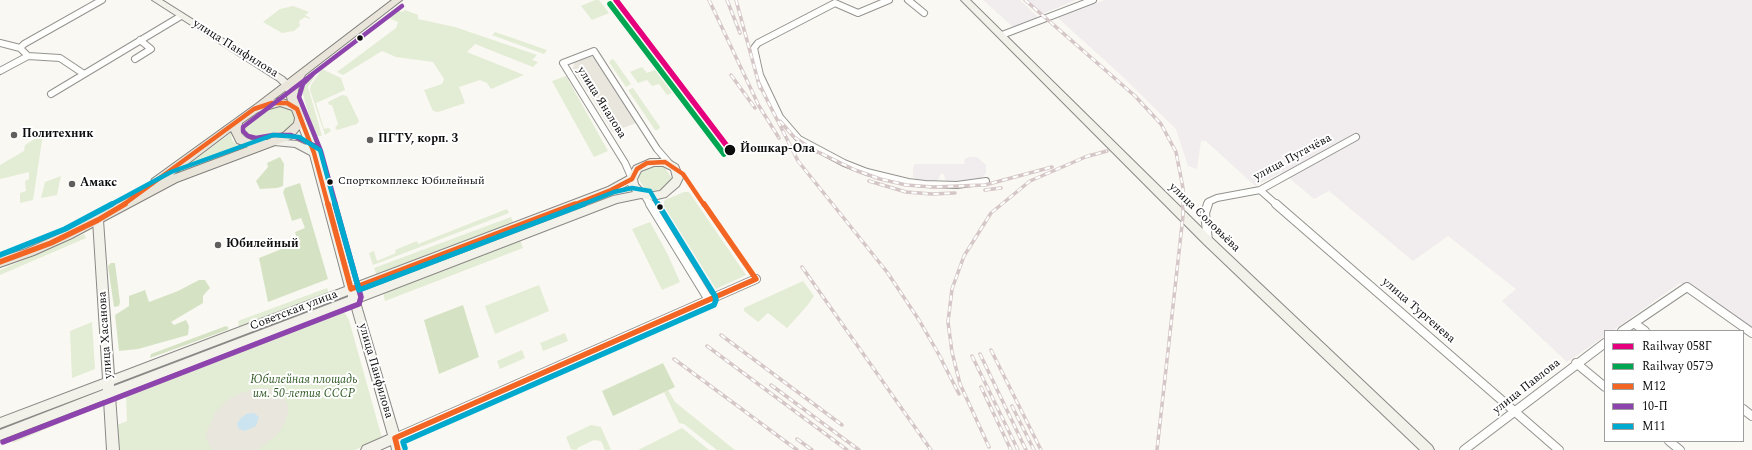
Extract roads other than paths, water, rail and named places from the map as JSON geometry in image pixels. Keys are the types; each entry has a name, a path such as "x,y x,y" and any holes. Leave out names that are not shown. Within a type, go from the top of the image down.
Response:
{"main road":[{"name":"улица Панфилова","path":"156,0 287,84"},
{"path":"126,203 238,121 398,0"},
{"name":"улица Соловьёва","path":"965,0 1002,35 1208,241 1428,450"},
{"path":"292,97 297,80 308,68"},
{"path":"0,262 51,243 98,220 126,203 173,179 271,143 293,132 297,127 299,114 287,84"},
{"path":"254,109 263,105 280,102 292,105 299,114"},
{"name":"улица Панфилова","path":"299,114 314,153 352,294 398,450"},
{"path":"238,121 236,130 241,140 256,144 297,144 314,153"},
{"path":"659,161 670,164 678,172 676,184 663,194 643,195 633,185 632,179 637,169 647,163 659,161"},
{"name":"Советская улица","path":"0,423 109,387 352,294 611,190 632,179"},
{"name":"Советская улица","path":"352,294 616,199 643,195"},
{"name":"улица Хасанова","path":"98,220 113,450"},
{"name":"Советская улица","path":"0,435 109,387"},
{"path":"367,450 395,438"}],"street":[{"path":"20,48 24,44 102,0"},
{"path":"889,0 858,12 835,3 766,38 754,48 760,75 780,116 798,139 856,168 887,178 908,182 941,185 986,181"},
{"path":"908,0 924,13"},
{"path":"1002,35 1093,0"},
{"path":"51,94 181,16"},
{"path":"135,59 151,49 140,40"},
{"path":"0,43 20,48 28,56"},
{"name":"улица Яналова","path":"632,179 625,163 563,63 594,51 657,150 670,164"},
{"path":"0,71 28,56 60,58 84,74"},
{"name":"улица Пугачёва","path":"1208,241 1205,212 1208,202 1217,198 1260,190 1356,137"},
{"name":"улица Тургенева","path":"1260,190 1559,450"},
{"path":"643,195 709,300"},
{"path":"395,438 756,279"},
{"path":"1624,330 1687,287 1752,333"},
{"path":"1634,323 1644,330"},
{"name":"улица Павлова","path":"1464,450 1576,363 1604,344"},
{"path":"1576,363 1604,386"},
{"path":"1744,410 1752,416"},
{"path":"1670,442 1680,450"}],"water":[{"path":"254,413 259,417 256,426 245,431 239,429 237,424 240,419 246,414"}],"railway":[{"path":"709,0 759,106 779,138"},
{"path":"727,0 740,33"},
{"path":"736,0 759,84"},
{"path":"1025,0 1135,96 1161,124 1176,152 1183,188 1183,216 1157,450"},
{"path":"731,75 755,108"},
{"path":"759,84 798,161 887,272 919,320 942,360"},
{"path":"759,84 760,88"},
{"path":"780,121 794,137 816,152"},
{"path":"812,149 855,170 880,179 906,185 933,187 985,185 1052,167"},
{"path":"1086,157 1107,151"},
{"path":"1086,157 1090,155"},
{"path":"989,447 960,384 952,352 948,322 952,289 964,256 991,213 1030,181 1086,157"},
{"path":"869,181 906,192 932,194 955,193"},
{"path":"985,190 1001,188"},
{"path":"802,267 931,450"},
{"path":"721,335 842,425"},
{"path":"707,346 847,450"},
{"path":"991,350 1041,450"},
{"path":"980,354 1026,450"},
{"path":"939,355 959,394"},
{"path":"972,356 1018,450"},
{"path":"674,359 797,450"},
{"path":"771,385 859,450"},
{"path":"981,387 1011,450"},
{"path":"1012,406 1034,450"},
{"path":"797,439 812,450"}],"rail line":[{"name":"058Г","path":"616,0 730,150"},
{"name":"057Э","path":"610,4 724,154"}],"place":[{"name":"Политехник","path":"14,135"},
{"name":"ПГТУ, корп. 3","path":"370,140"},
{"name":"Йошкар-Ола","path":"730,150"},
{"name":"Спорткомплекс Юбилейный","path":"330,182"},
{"name":"Амакс","path":"72,184"},
{"name":"Юбилейный","path":"218,245"}],"park label":[{"name":"Юбилейная площадь им. 50-летия СССР","path":"304,388"}]}
